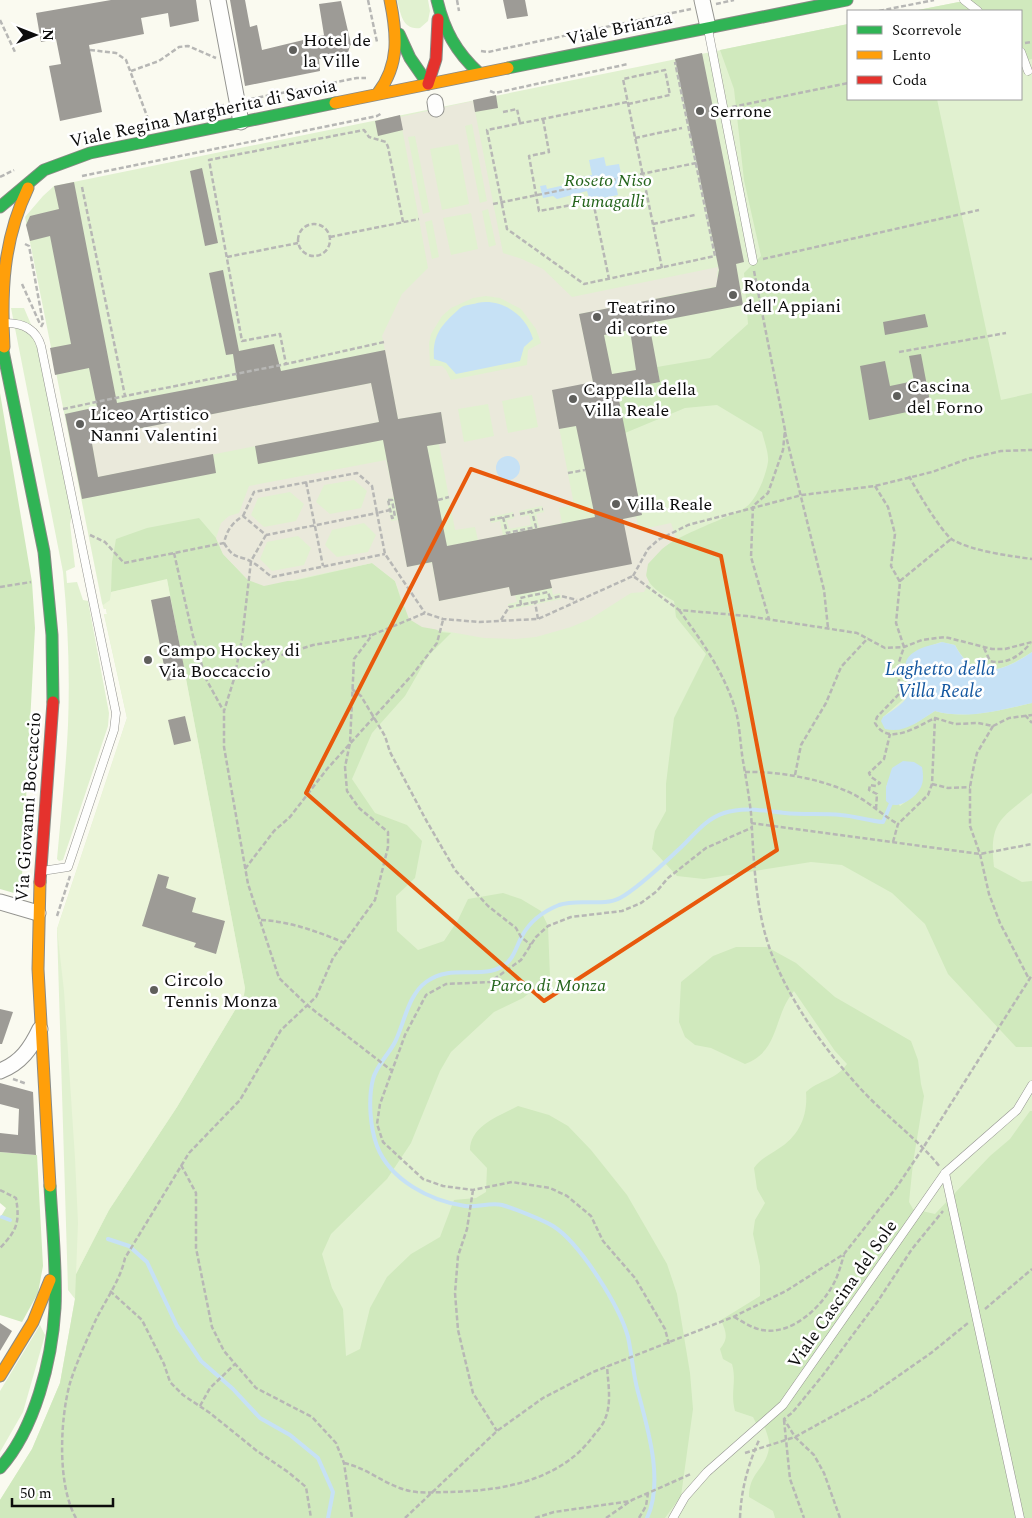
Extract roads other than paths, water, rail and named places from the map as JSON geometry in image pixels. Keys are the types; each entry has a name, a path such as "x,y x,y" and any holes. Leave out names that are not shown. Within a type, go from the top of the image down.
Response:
{"main road":[{"path":"378,93 390,80 394,70 395,26 390,0"},
{"name":"Viale Brianza","path":"428,84 846,0"},
{"path":"428,84 436,59 438,3"},
{"path":"438,3 454,48 479,73"},
{"path":"423,34 430,31 438,22"},
{"path":"395,26 402,32 409,34"},
{"path":"395,26 410,58 428,84"},
{"name":"Viale Regina Margherita di Savoia","path":"0,207 44,170 90,153 428,84"},
{"path":"0,192 14,182 44,170"},
{"name":"Via Giovanni Boccaccio","path":"0,1468 10,1457 36,1403 46,1365 54,1308 46,1089 41,1027 38,913 52,710 52,626 44,552 2,342 2,275 6,243 12,219 28,187 44,170"},
{"name":"Via Giovanni Boccaccio","path":"0,1376 33,1322 54,1272"}],"street":[{"path":"218,0 241,122"},
{"path":"703,3 708,27"},
{"path":"0,902 38,913"},
{"path":"5,1075 32,1046 41,1027"}],"lane":[{"path":"964,0 977,10"},
{"path":"708,27 752,261"},
{"path":"1022,55 1028,71"},
{"path":"2,323 26,326 39,338 82,536 116,713 116,722 68,867 40,872"},
{"name":"Viale Cascina del Sole","path":"673,1518 685,1496 707,1472 783,1405 945,1173 1017,1110 1032,1085"},
{"path":"945,1173 1020,1518"}],"water":[{"path":"604,157 606,166 619,164 623,183 616,185 618,195 598,199 597,196 589,198 587,191 557,199 553,196 543,198 540,186 546,185 547,189 565,185 564,176 575,174 576,178 592,175 589,160"},
{"path":"477,303 495,303 512,310 525,323 533,339 524,347 520,361 456,374 446,363 434,359 437,335 444,324 461,307"},
{"path":"508,456 513,457 519,463 519,473 513,479 508,480 503,479 497,473 496,468 497,463 503,457"},
{"name":"Laghetto della Villa Reale","path":"942,642 955,645 971,665 980,669 1000,668 1032,652 1032,703 996,711 959,715 935,711 905,728 899,730 885,729 881,721 883,717 902,703 909,691 905,667 909,656 922,648"},
{"path":"903,761 914,762 922,767 922,784 910,799 900,804 890,804 886,801 886,787 892,768"}],"waterway":[{"path":"647,1518 652,1504 654,1488 653,1455 636,1385 628,1337 624,1324 608,1293 575,1246 553,1226 528,1214 502,1205 470,1206 438,1199 425,1194 401,1179 383,1158 377,1146 371,1122 371,1087 375,1074 395,1042 415,994 426,982 446,973 485,972 503,966 512,956 525,931 543,913 553,907 566,903 606,902 620,898 650,876 704,824 717,816 732,811 755,810 792,814 841,815 883,822 892,801"},
{"path":"2,1217 10,1220"},
{"path":"108,1239 129,1246 147,1262 177,1326 201,1361 233,1389 260,1418 290,1435 318,1458 333,1492 328,1518"}],"place":[{"name":"Hotel de la Ville","path":"293,50"},
{"name":"Serrone","path":"700,111"},
{"name":"Rotonda dell'Appiani","path":"733,295"},
{"name":"Teatrino di corte","path":"597,317"},
{"name":"Cascina del Forno","path":"897,396"},
{"name":"Cappella della Villa Reale","path":"573,399"},
{"name":"Liceo Artistico Nanni Valentini","path":"80,424"},
{"name":"Villa Reale","path":"616,504"},
{"name":"Campo Hockey di Via Boccaccio","path":"148,660"},
{"name":"Circolo Tennis Monza","path":"154,990"}],"park label":[{"name":"Roseto Niso Fumagalli","path":"608,190"},
{"name":"Parco di Monza","path":"548,985"}]}
